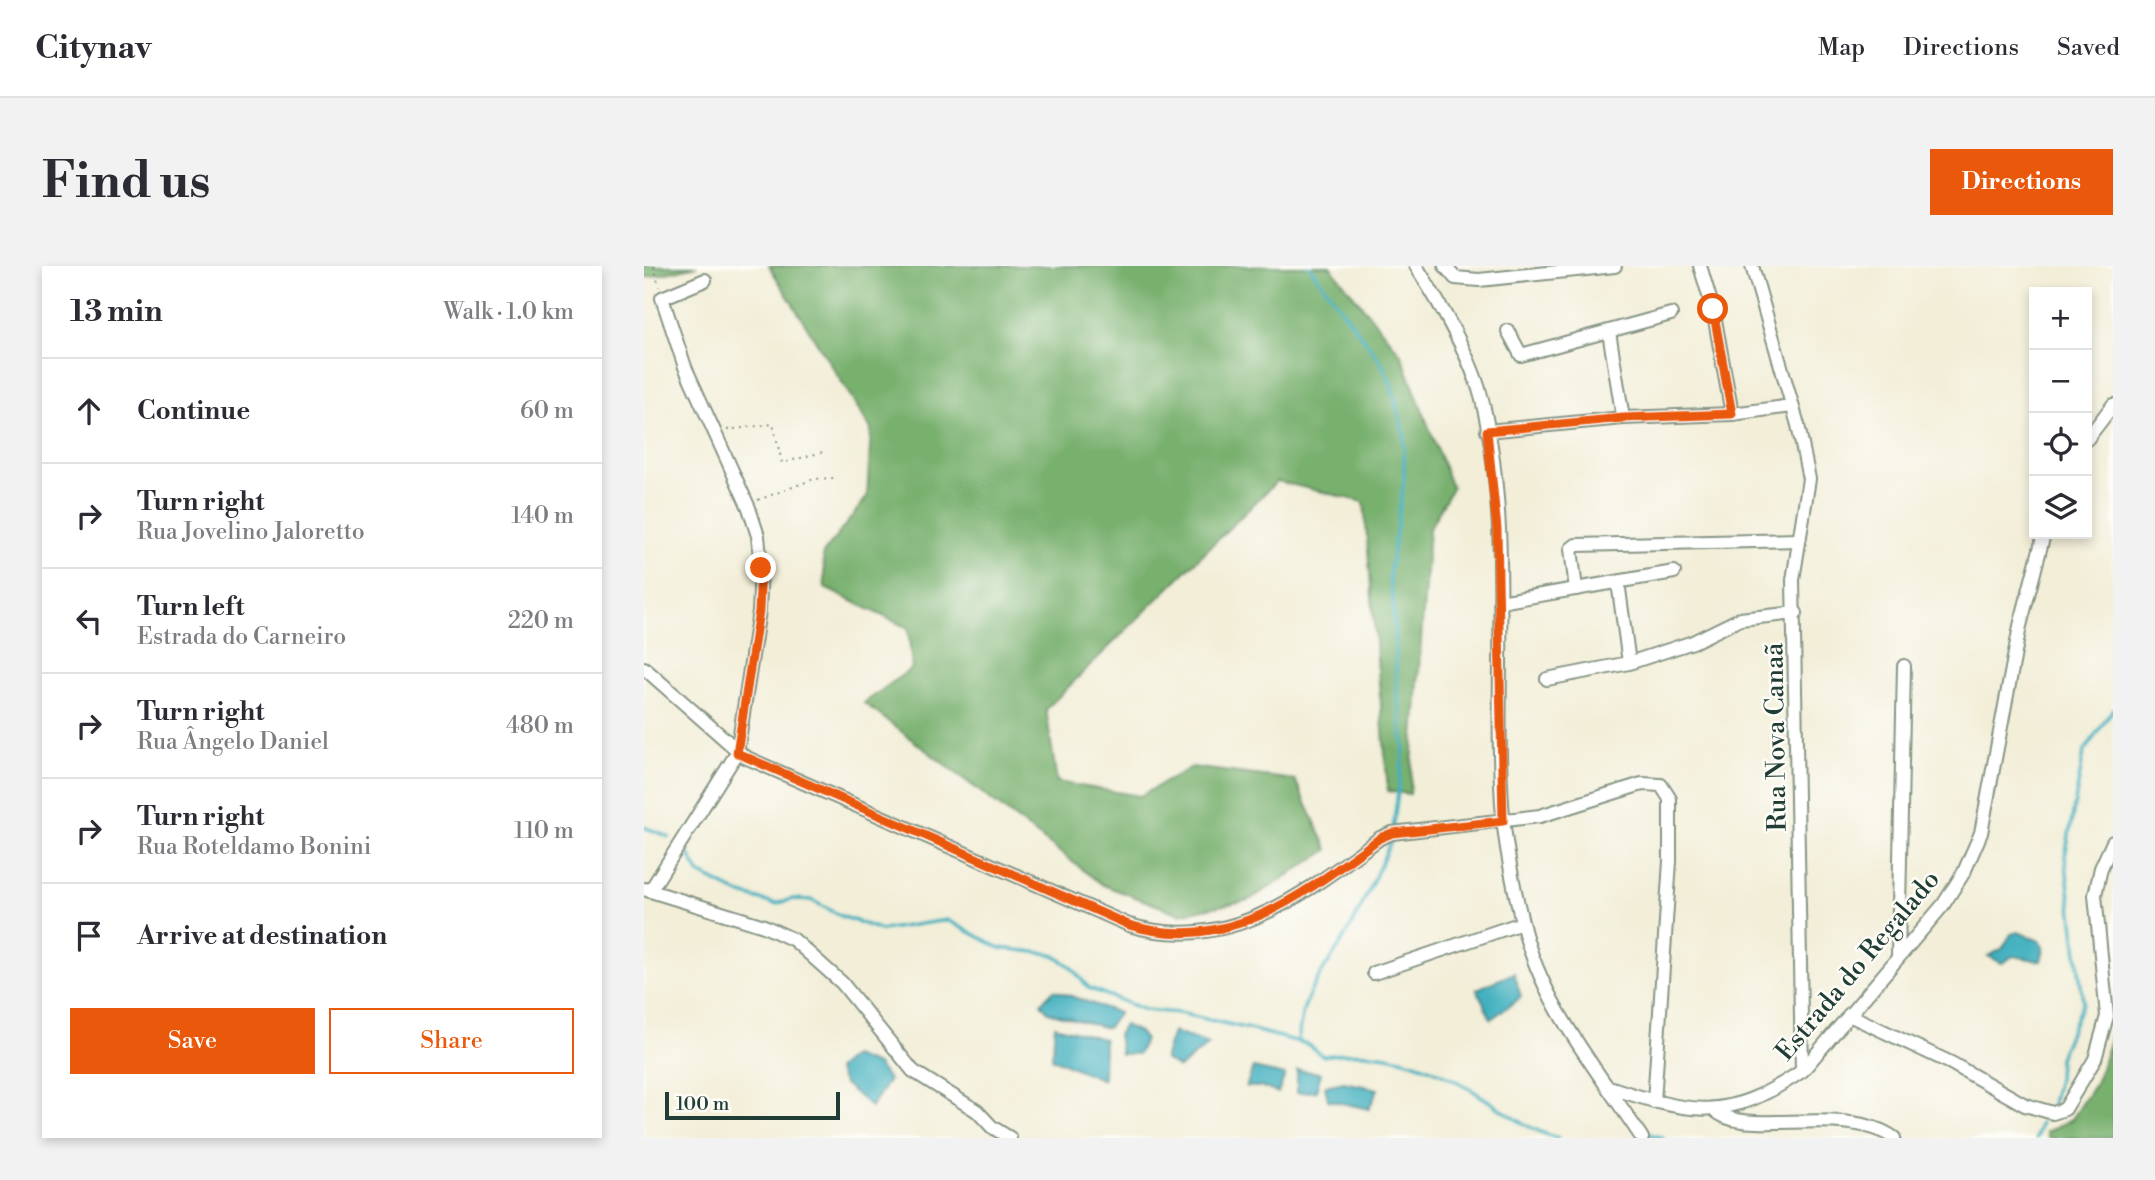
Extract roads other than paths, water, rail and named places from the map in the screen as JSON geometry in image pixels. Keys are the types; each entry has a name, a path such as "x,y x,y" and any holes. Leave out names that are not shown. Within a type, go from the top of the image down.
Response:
{"street":[{"path":"1416,266 1431,290 1474,377 1487,431 1497,529 1500,602 1503,821 1522,922 1552,1004 1642,1138"},
{"path":"1445,266 1455,278 1479,281 1615,266"},
{"path":"1700,266 1713,309 1732,414"},
{"name":"Rua Nova Canaã","path":"1752,266 1792,406 1809,479 1793,580 1796,613 1802,1071"},
{"path":"705,280 662,298 677,345 747,504 758,536 761,568 759,611 737,753 647,890 765,926 794,940 842,983 913,1071 977,1111 993,1133 1010,1138"},
{"path":"1508,331 1521,355 1671,314"},
{"path":"1609,332 1623,418"},
{"path":"2092,432 2113,405"},
{"path":"1487,431 1623,418 1732,414 1792,406"},
{"name":"Estrada do Regalado","path":"1609,1087 1654,1102 1716,1111 1758,1097 1802,1071 1943,905 1964,872 1981,833 2020,626 2044,539"},
{"path":"1576,589 1571,549 1576,545 1798,540"},
{"path":"1500,602 1674,572"},
{"path":"1618,582 1629,663"},
{"path":"1547,679 1629,663 1693,642 1740,619 1796,613"},
{"path":"1898,956 1904,666"},
{"path":"644,668 737,753 1129,925 1155,933 1182,935 1214,930 1266,914 1300,897 1380,838 1392,833 1540,816 1642,784 1661,785 1671,799 1664,979 1654,1102"},
{"path":"1849,1015 1940,1057 2025,1105 2053,1113 2065,1109 2095,1059 2107,1016 2095,895 2101,868 2113,842"},
{"path":"1374,974 1522,922"},
{"path":"1716,1111 1730,1125 1753,1133 1866,1125 1894,1138"}],"water":[{"path":"2018,932 2040,941 2044,948 2041,961 2013,956 2002,963 1988,956 2002,949 2011,934"},
{"path":"1514,973 1521,997 1491,1019 1477,989"},
{"path":"1054,990 1119,1013 1107,1028 1048,1012 1041,1003"},
{"path":"1124,1025 1139,1032 1145,1040 1138,1054 1121,1054 1118,1035"},
{"path":"1055,1026 1104,1039 1103,1080 1052,1058"},
{"path":"1173,1032 1209,1044 1179,1068 1164,1059"},
{"path":"853,1056 877,1065 889,1080 871,1107 843,1083 837,1069"},
{"path":"1253,1068 1285,1075 1278,1093 1262,1087 1246,1087"},
{"path":"1297,1070 1321,1073 1316,1091 1297,1093"},
{"path":"1344,1082 1378,1089 1369,1109 1328,1100 1325,1086"}],"waterway":[{"path":"1309,266 1381,362 1391,384 1404,435 1404,481 1389,577 1404,748 1393,828"},
{"path":"2052,1104 2058,1079 2059,1058 2083,1002 2065,857 2084,752 2113,709"},
{"path":"644,827 669,837"},
{"path":"1298,1042 1302,1014 1310,993 1352,924 1392,839"},
{"path":"688,853 699,873 738,893 775,904 793,899 811,900 841,916 881,930 947,920 1000,948 1052,954 1070,966 1089,988 1145,1010 1179,1013 1307,1044 1323,1056 1381,1055 1417,1064 1435,1070 1523,1123 1558,1138"},
{"path":"2036,1138 2041,1122"},
{"path":"1643,1132 1663,1138"}]}
